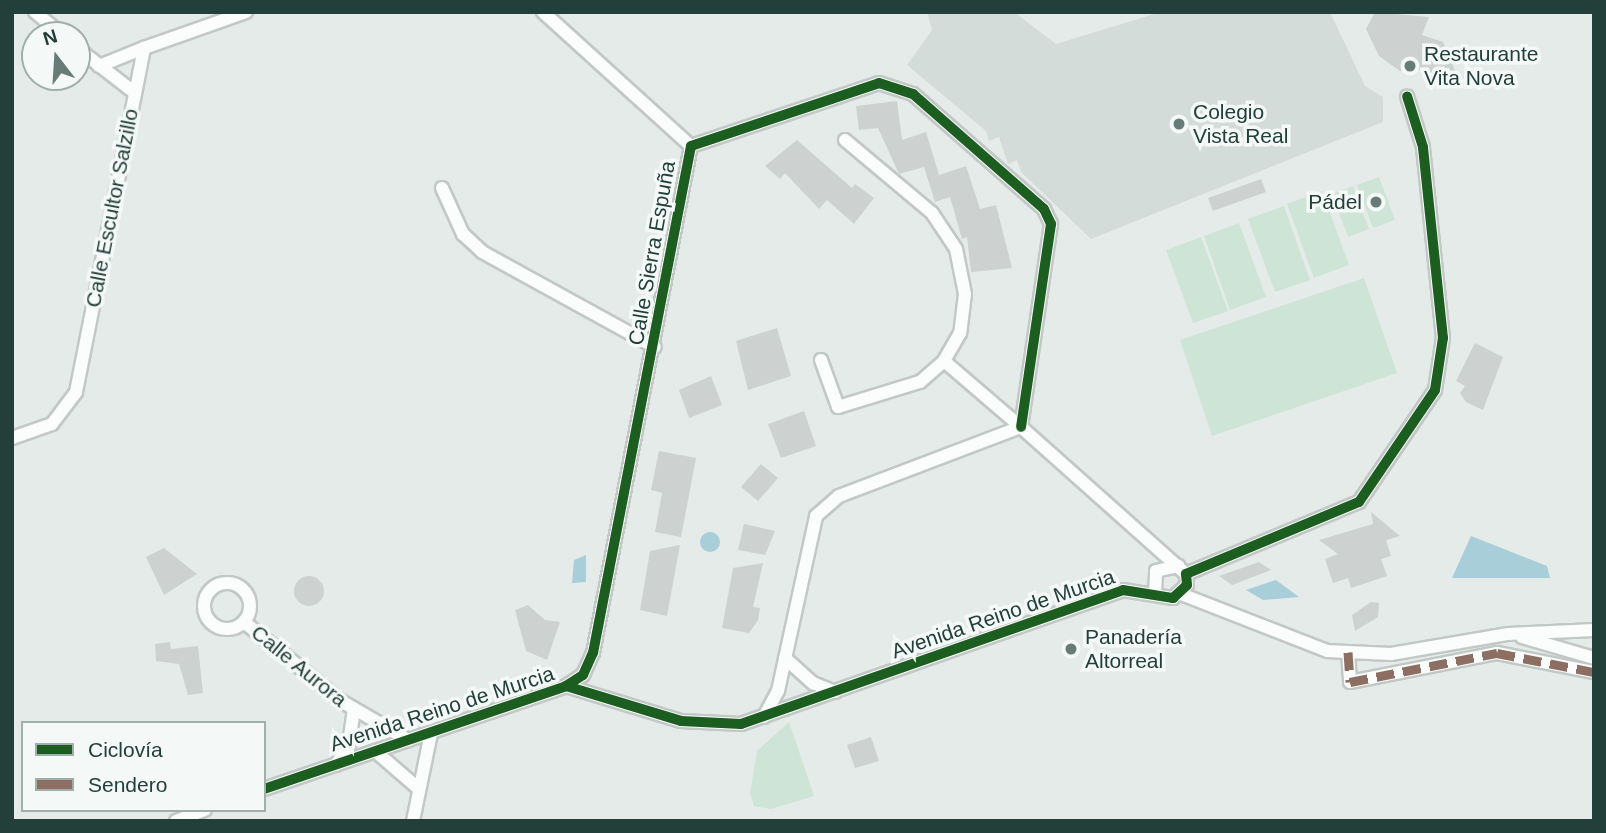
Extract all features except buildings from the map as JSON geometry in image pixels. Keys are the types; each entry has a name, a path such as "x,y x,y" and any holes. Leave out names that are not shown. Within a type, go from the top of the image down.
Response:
{"street":[{"path":"99,66 246,12"},
{"path":"543,12 691,146"},
{"name":"Calle Escultor Salzillo","path":"12,438 52,424 76,391 144,48"},
{"path":"91,59 135,93"},
{"name":"Calle Sierra Espuña","path":"566,686 583,675 593,653 655,347 691,146 879,83 913,94 1044,209 1051,224 1021,427"},
{"name":"Avenida Reino de Murcia","path":"266,788 566,686 681,721 741,723 764,717 1152,578 1182,570 1359,502 1435,390 1443,338 1423,147 1407,96"},
{"path":"821,360 838,407 920,382 944,361 960,333 965,294 956,249 932,213 845,140"},
{"path":"442,188 463,234 482,252 655,347"},
{"path":"944,361 1182,570 1181,594"},
{"path":"764,717 785,658 816,516 839,496 1021,427"},
{"path":"1152,578 1155,593"},
{"name":"Avenida Reino de Murcia","path":"1123,590 1181,594 1218,604 1269,634 1349,652 1391,654 1508,634 1594,630"},
{"name":"Calle Aurora","path":"244,622 354,710 408,740"},
{"path":"1508,634 1594,658"},
{"path":"1349,652 1350,682 1497,653 1594,672"},
{"path":"785,658 813,683 835,692"},
{"name":"Calle Aurora","path":"335,765 349,744 354,710"},
{"path":"414,821 431,733"},
{"path":"375,751 419,789"},
{"path":"176,821 200,812"}],"shaded area":[{"name":"Colegio Vista Real","path":"927,12 1014,12 1056,44 1161,12 1330,12 1365,86 1383,97 1383,122 1091,239 1021,172 1017,160 1008,164 999,137 989,141 986,131 907,65 932,30"}],"green space":[{"name":"Pádel","path":"1379,177 1395,220 1373,228 1357,185"},
{"name":"Pádel","path":"1353,186 1369,229 1348,237 1332,194"},
{"path":"1322,191 1349,265 1314,278 1287,204"},
{"path":"1284,206 1310,280 1275,292 1248,219"},
{"path":"1239,223 1266,297 1230,310 1204,236"},
{"path":"1201,237 1228,311 1193,323 1166,250"},
{"path":"1364,278 1397,373 1212,436 1180,340"},
{"path":"789,722 814,796 771,809 754,806 750,793 757,751"}],"water":[{"path":"710,532 717,535 720,542 717,549 710,552 703,549 700,542 703,535"},
{"path":"1471,536 1547,566 1550,578 1452,578"},
{"path":"586,555 586,582 572,583 574,560"},
{"path":"1276,580 1299,597 1263,600 1246,590"}],"marked path":[{"path":"1348,652 1350,682 1497,653 1594,672"}],"cycle path":[{"path":"566,686 583,675 593,653 691,146 879,83 913,94 1044,209 1051,224 1021,427"},
{"path":"266,788 566,686 681,721 741,724 1123,590 1173,598 1187,585 1186,574 1359,502 1435,390 1443,338 1423,147 1407,96"}],"place":[{"name":"Restaurante Vita Nova","path":"1410,66"},
{"name":"Colegio Vista Real","path":"1179,124"},
{"name":"Pádel","path":"1376,202"},
{"name":"Panadería Altorreal","path":"1071,649"}]}
